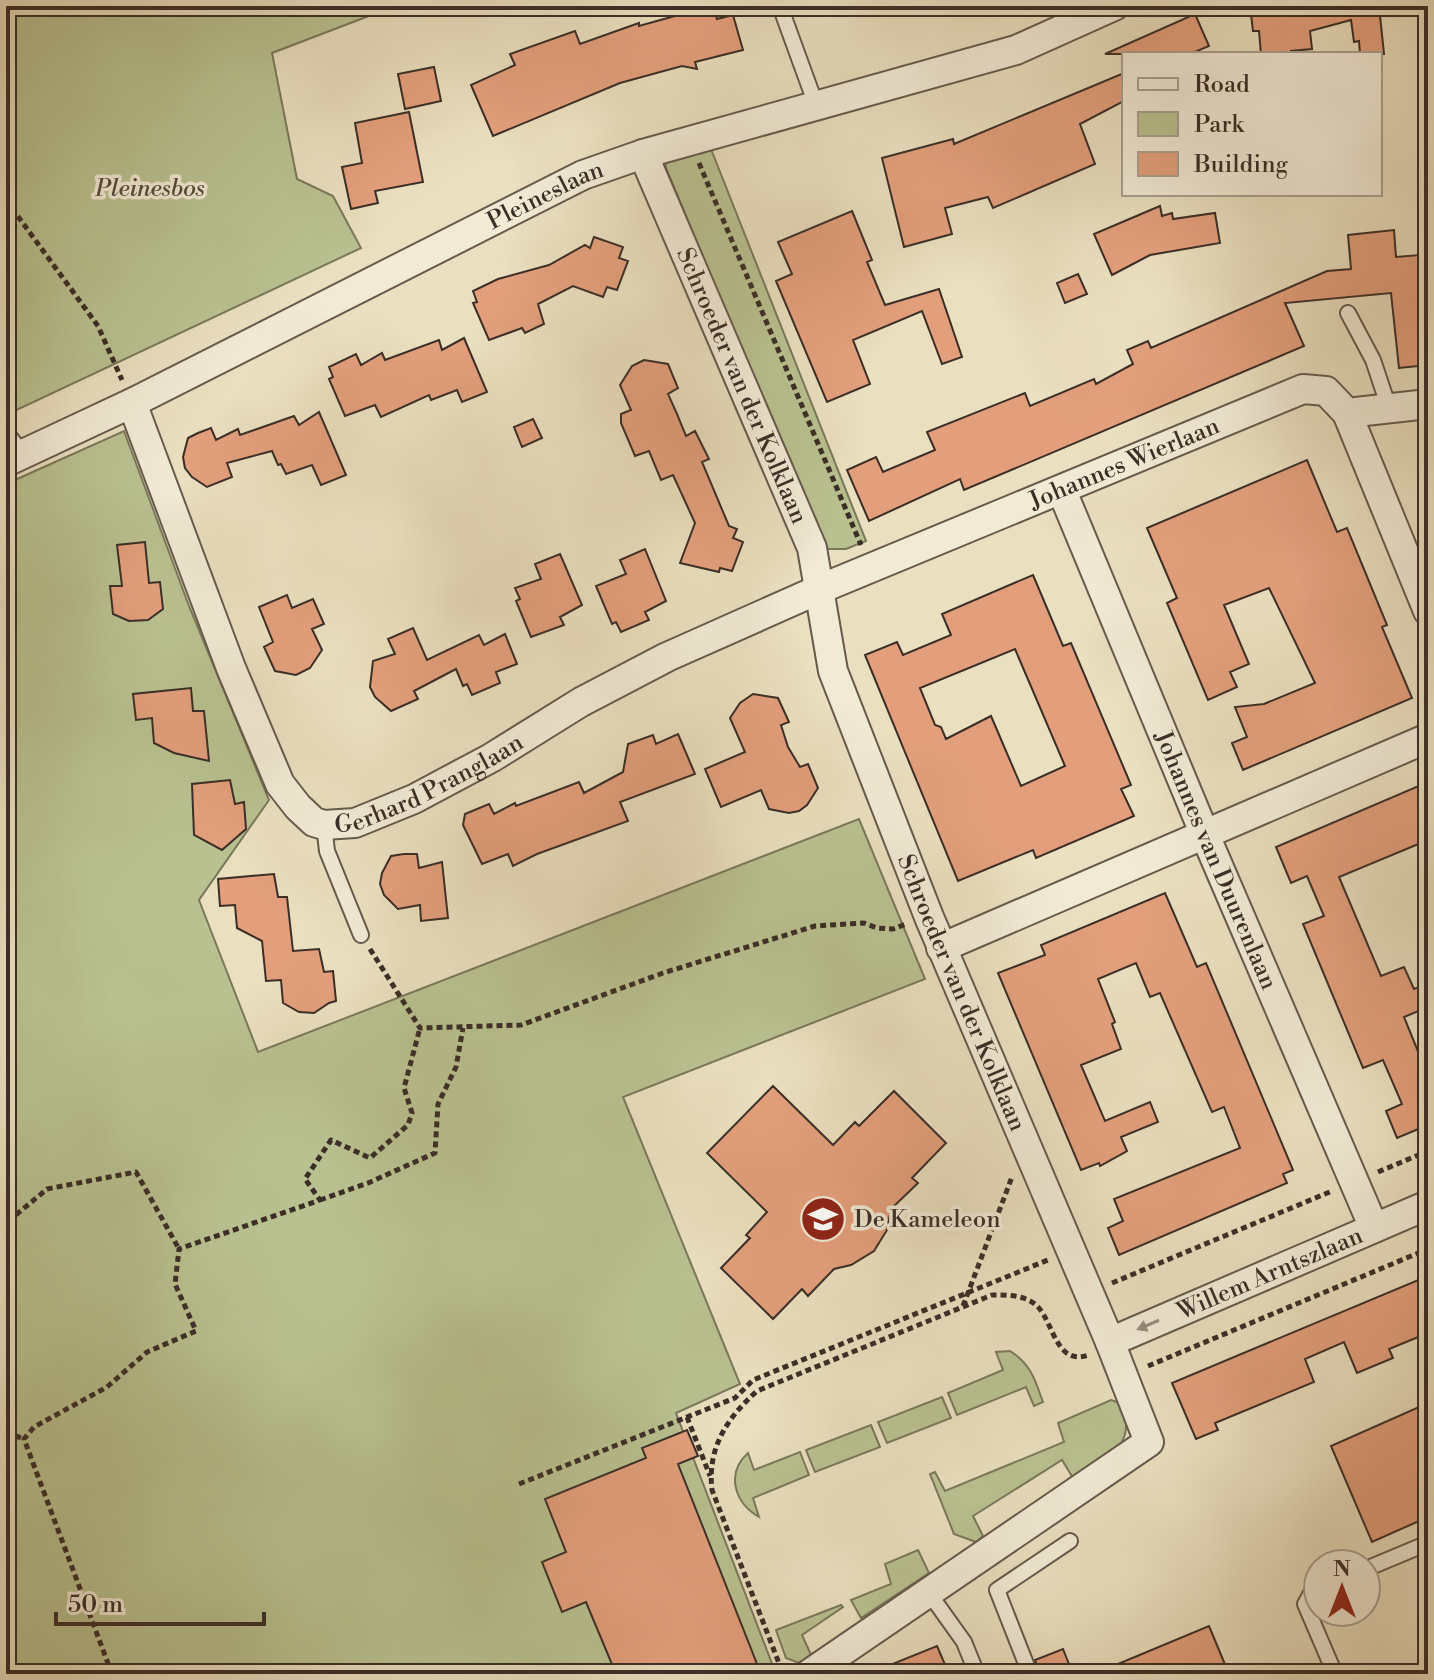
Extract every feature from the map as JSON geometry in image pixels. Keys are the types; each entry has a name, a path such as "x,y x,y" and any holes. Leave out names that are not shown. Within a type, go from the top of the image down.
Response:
{"street":[{"name":"Pleineslaan","path":"12,449 132,403 583,175 690,140 1016,50 1114,6"},
{"name":"Schroeder van der Kolklaan","path":"643,154 812,548 833,671 941,948 1110,1342 1149,1442 809,1674"},
{"name":"Johannes Wierlaan","path":"820,589 1303,389 1326,391 1347,413"},
{"name":"Gerhard Pranglaan","path":"132,403 231,668 280,784 314,822 324,825 355,823 414,799 642,670 820,589"},
{"path":"1428,404 1347,413 1428,611"},
{"name":"Johannes van Duurenlaan","path":"1062,491 1205,835 1374,1228"},
{"path":"941,948 1428,738"},
{"name":"Willem Arntszlaan","path":"1110,1342 1428,1205"}],"lane":[{"path":"780,6 816,105"},
{"path":"1348,313 1373,360 1389,408"},
{"path":"324,825 327,851 361,935"},
{"path":"1030,1674 997,1590 1070,1541"},
{"path":"1382,1562 1428,1543"},
{"path":"929,1593 964,1642 977,1674"},
{"path":"1315,1628 1335,1674"}],"path":[{"path":"690,140 871,569"},
{"path":"6,200 98,326 132,403"},
{"path":"420,1028 521,1025 663,973 815,926 864,923 893,929 929,917"},
{"path":"320,1200 305,1179 331,1140 370,1158 408,1125 412,1113 404,1088 420,1028 361,935"},
{"path":"179,1249 368,1183 435,1153 438,1104 456,1067 463,1028"},
{"path":"962,1307 1025,1143"},
{"path":"1089,1293 1428,1151"},
{"path":"6,1252 11,1219 47,1189 136,1172 179,1249 175,1284 196,1331 147,1352 107,1387 34,1427 24,1439"},
{"path":"1125,1383 1141,1369 1428,1249"},
{"path":"519,1484 735,1398 753,1380 1071,1251"},
{"path":"783,1674 712,1490 711,1478 721,1430 737,1408 757,1391 992,1295 1012,1294 1039,1307 1060,1348 1071,1356 1084,1357 1110,1342"},
{"path":"687,1417 711,1478"},
{"path":"6,1432 24,1439 112,1674"}],"green space":[{"name":"Pleinesbos","path":"6,6 395,6 272,53 297,179 333,196 361,248 6,415"},
{"path":"709,144 866,541 846,549 828,549 816,529 666,168 665,157"},
{"path":"124,431 189,606 269,800 199,900 258,1052 859,819 925,979 623,1097 740,1384 676,1413 776,1674 6,1674 6,484"},
{"path":"1010,1351 1028,1367 1043,1402 1034,1406 1026,1387 957,1415 948,1393 1003,1370 996,1352"},
{"path":"942,1397 951,1418 887,1443 878,1422"},
{"path":"1111,1400 1120,1403 1126,1419 1121,1444 1073,1478 1062,1460 973,1516 983,1536 976,1542 954,1534 930,1474 935,1472 945,1491 1064,1442 1058,1423"},
{"path":"871,1425 880,1447 815,1472 806,1450"},
{"path":"800,1452 809,1475 753,1498 759,1517 744,1504 736,1488 735,1479 741,1461 748,1453 754,1470"},
{"path":"918,1550 929,1573 861,1618 851,1600 891,1584 885,1564"},
{"path":"841,1605 843,1607 802,1635 812,1657 799,1663 786,1658 776,1630"}],"building":[{"path":"679,6 713,6 717,19 733,15 743,50 695,62 697,69 682,66 620,83 493,136 471,85 515,65 510,54 575,31 580,44 639,23 639,26 682,14"},
{"path":"1250,6 1379,6 1384,54 1360,52 1359,41 1354,42 1351,20 1310,31 1312,49 1291,52 1261,52 1259,31 1253,31"},
{"path":"1195,14 1209,46 1195,52 1105,54"},
{"path":"434,67 441,101 405,109 398,74"},
{"path":"1122,74 1122,102 1080,124 1095,164 993,208 988,197 945,208 952,234 904,247 882,158 953,139 954,144"},
{"path":"409,112 423,182 375,191 378,203 351,209 342,167 362,163 355,123"},
{"path":"1160,206 1162,216 1172,213 1173,219 1215,213 1220,243 1150,255 1112,275 1094,234"},
{"path":"852,211 872,260 867,262 885,305 939,289 962,357 942,364 922,311 853,340 870,384 827,402 776,281 792,274 778,242"},
{"path":"1394,230 1396,257 1420,255 1428,313 1428,365 1399,368 1391,293 1285,303 1304,346 964,490 960,479 869,521 847,470 876,457 883,472 935,450 927,432 1025,393 1030,406 1094,379 1096,384 1133,364 1127,350 1148,341 1151,348 1327,271 1351,269 1348,235"},
{"path":"594,237 623,247 619,258 628,261 617,290 607,287 603,297 573,286 538,304 544,324 525,333 522,328 489,340 473,303 477,302 473,291 498,279 549,265 585,245 590,248"},
{"path":"1078,274 1087,294 1065,303 1057,283"},
{"path":"464,338 487,392 462,402 457,390 431,400 429,395 381,417 375,405 345,416 329,379 333,377 329,367 356,354 361,365 382,353 385,360 439,340 442,350"},
{"path":"644,360 668,364 678,388 668,394 686,436 695,431 709,459 702,462 729,526 737,529 733,538 743,542 732,571 720,568 719,572 680,563 695,523 673,475 661,480 649,451 635,456 621,423 621,414 631,410 620,385 632,366"},
{"path":"319,412 346,475 321,485 312,465 286,474 272,451 227,463 232,477 207,487 185,468 183,457 188,438 198,433 211,428 216,440 238,429 240,435 294,416 299,425"},
{"path":"533,419 542,438 522,447 514,427"},
{"path":"1307,460 1337,532 1347,528 1387,625 1382,627 1412,698 1243,770 1232,743 1247,737 1235,707 1264,704 1315,683 1269,588 1224,605 1249,664 1230,672 1237,687 1208,700 1167,603 1177,598 1147,528"},
{"path":"145,542 149,583 160,582 163,609 148,620 129,621 113,614 110,586 122,586 117,545"},
{"path":"645,549 666,601 645,612 649,620 621,632 616,622 612,624 596,586 626,574 620,560"},
{"path":"560,554 582,605 560,617 564,625 531,637 516,601 520,599 515,588 541,579 535,564"},
{"path":"1033,575 1063,646 1071,643 1131,785 1121,789 1134,816 1036,858 1033,850 958,881 865,655 897,642 903,655 951,635 942,614","holes":["1015,649 1065,766 1021,786 991,716 946,739 941,727 935,725 920,688"]},
{"path":"287,595 292,608 313,599 324,624 312,629 322,650 310,668 296,675 275,671 264,647 273,642 259,607"},
{"path":"413,628 427,660 479,635 484,645 505,634 517,664 496,672 500,683 472,695 467,684 463,686 456,669 414,691 418,699 391,711 375,697 370,687 373,661 395,654 388,639"},
{"path":"191,688 193,711 204,711 209,761 174,753 154,743 152,718 136,720 133,694"},
{"path":"753,694 778,698 789,722 781,725 788,747 800,767 808,764 818,788 799,811 789,813 769,809 761,790 721,807 705,769 745,752 730,718 740,703"},
{"path":"678,734 695,774 620,802 628,821 537,854 513,866 508,854 482,864 463,825 465,814 489,804 494,814 515,803 516,806 579,782 584,793 623,772 628,744 653,735 656,744"},
{"path":"230,780 235,804 244,802 246,829 222,850 194,835 192,784"},
{"path":"1428,782 1428,840 1339,877 1381,976 1404,967 1414,989 1428,984 1428,1007 1404,1017 1428,1076 1428,1125 1397,1138 1386,1111 1402,1104 1383,1060 1363,1068 1303,924 1324,916 1307,876 1291,883 1276,847"},
{"path":"417,854 419,868 442,862 448,918 421,921 420,905 398,909 384,895 380,884 382,873 391,856"},
{"path":"274,874 278,897 287,897 293,951 319,949 324,972 333,971 336,1001 314,1013 299,1012 283,1003 281,980 266,981 262,941 237,928 235,905 220,906 218,879"},
{"path":"1165,893 1197,967 1206,963 1293,1170 1283,1174 1287,1183 1119,1255 1108,1228 1123,1221 1114,1199 1240,1148 1224,1107 1212,1112 1160,993 1150,997 1136,963 1098,979 1115,1022 1112,1024 1121,1049 1081,1065 1105,1121 1150,1102 1158,1122 1121,1137 1127,1151 1100,1166 1099,1163 1081,1170 998,973 1045,955 1041,945"},
{"path":"773,1086 833,1145 855,1122 859,1126 894,1091 946,1143 912,1178 918,1183 891,1209 887,1230 874,1251 851,1265 834,1269 808,1296 802,1289 773,1319 721,1268 750,1238 746,1235 767,1212 707,1153"},
{"path":"1428,1276 1428,1333 1389,1349 1393,1358 1357,1373 1344,1342 1305,1359 1314,1382 1215,1423 1218,1430 1196,1439 1172,1383"},
{"path":"1428,1403 1428,1517 1372,1542 1331,1446"},
{"path":"687,1430 698,1456 678,1464 761,1674 616,1674 586,1602 562,1612 542,1562 566,1552 545,1499 646,1458 642,1448"},
{"path":"1209,1626 1229,1674 1094,1674"},
{"path":"937,1646 949,1674 870,1673"},
{"path":"1063,1649 1073,1674 1040,1674 1035,1660"}],"place":[{"name":"De Kameleon","path":"823,1219"}]}
